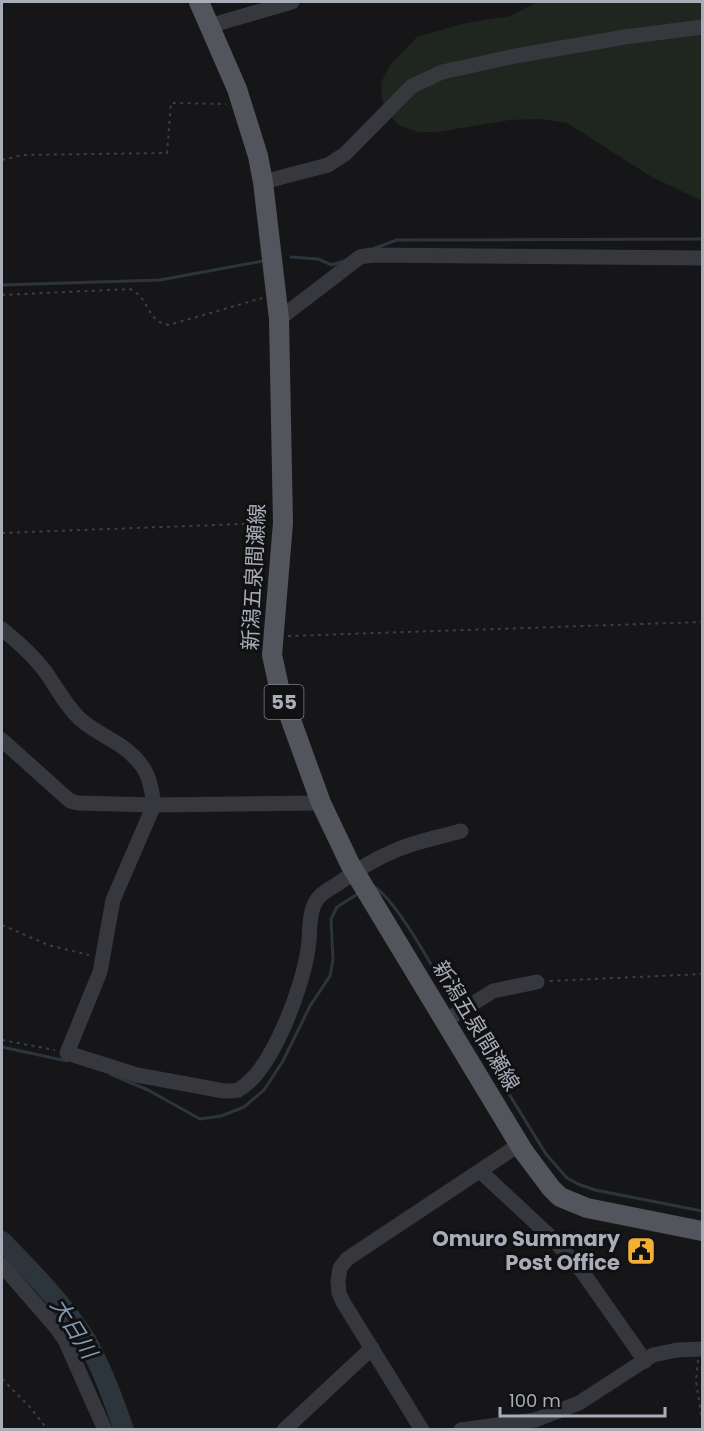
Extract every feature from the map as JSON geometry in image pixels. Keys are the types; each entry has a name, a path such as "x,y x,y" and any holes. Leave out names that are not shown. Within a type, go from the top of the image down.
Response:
{"main road":[{"name":"新潟五泉間瀬線","path":"199,2 237,89 258,156 263,182 279,319 283,523 272,655 279,687 321,803 354,872 520,1144 551,1188 560,1197 587,1208 702,1231"}],"street":[{"path":"209,26 292,2"},
{"path":"263,182 328,165 345,154 412,86 442,72 526,54 702,27"},
{"path":"279,319 360,257 372,255 702,258"},
{"path":"2,629 27,651 47,674 57,692 81,719 126,748 138,761 149,782 154,805 113,900 104,959 67,1053 138,1075 224,1091 237,1090 259,1071 271,1054 299,989 308,949 310,920 315,903 320,896 354,872 398,849 461,831"},
{"path":"2,740 70,801 78,803 154,805 321,803"},
{"path":"445,1022 493,992 537,982"},
{"path":"422,1430 339,1293 340,1268 347,1259 520,1144"},
{"path":"480,1171 554,1240 581,1270 645,1361"},
{"path":"2,1265 55,1326 64,1340 105,1430"},
{"path":"284,1430 372,1348"},
{"path":"461,1430 535,1420 579,1403 653,1355 677,1350 701,1349"}],"path":[{"path":"2,160 22,156 167,153 171,104 241,104"},
{"path":"2,295 130,289 140,294 153,317 160,324 169,325 276,293"},
{"path":"2,532 283,523"},
{"path":"273,636 702,622"},
{"path":"2,925 48,945 104,959"},
{"path":"537,982 702,974"},
{"path":"2,1040 67,1053"},
{"path":"701,1349 696,1381 702,1420"},
{"path":"2,1379 29,1406 48,1430"}],"shaded area":[{"path":"538,2 702,2 702,201 652,177 567,123 540,119 510,120 437,132 418,132 399,125 389,115 382,100 381,83 390,65 417,37 466,23 510,16"}],"waterway":[{"path":"375,248 397,240 702,239"},
{"path":"291,257 318,259 332,265 344,261"},
{"path":"2,285 160,280 263,261"},
{"path":"372,885 394,906 406,923 456,1008"},
{"path":"110,1074 148,1090 200,1119 221,1116 244,1107 264,1090 283,1061 310,1006 330,976 333,960 331,919 337,907 359,893"},
{"path":"461,1016 546,1154 567,1178 595,1190 702,1211"},
{"path":"2,1047 67,1061"},
{"name":"大日川","path":"2,1241 57,1300 77,1326 102,1373 124,1430"}],"place":[{"name":"Omuro Summary Post Office","path":"641,1251"}]}
